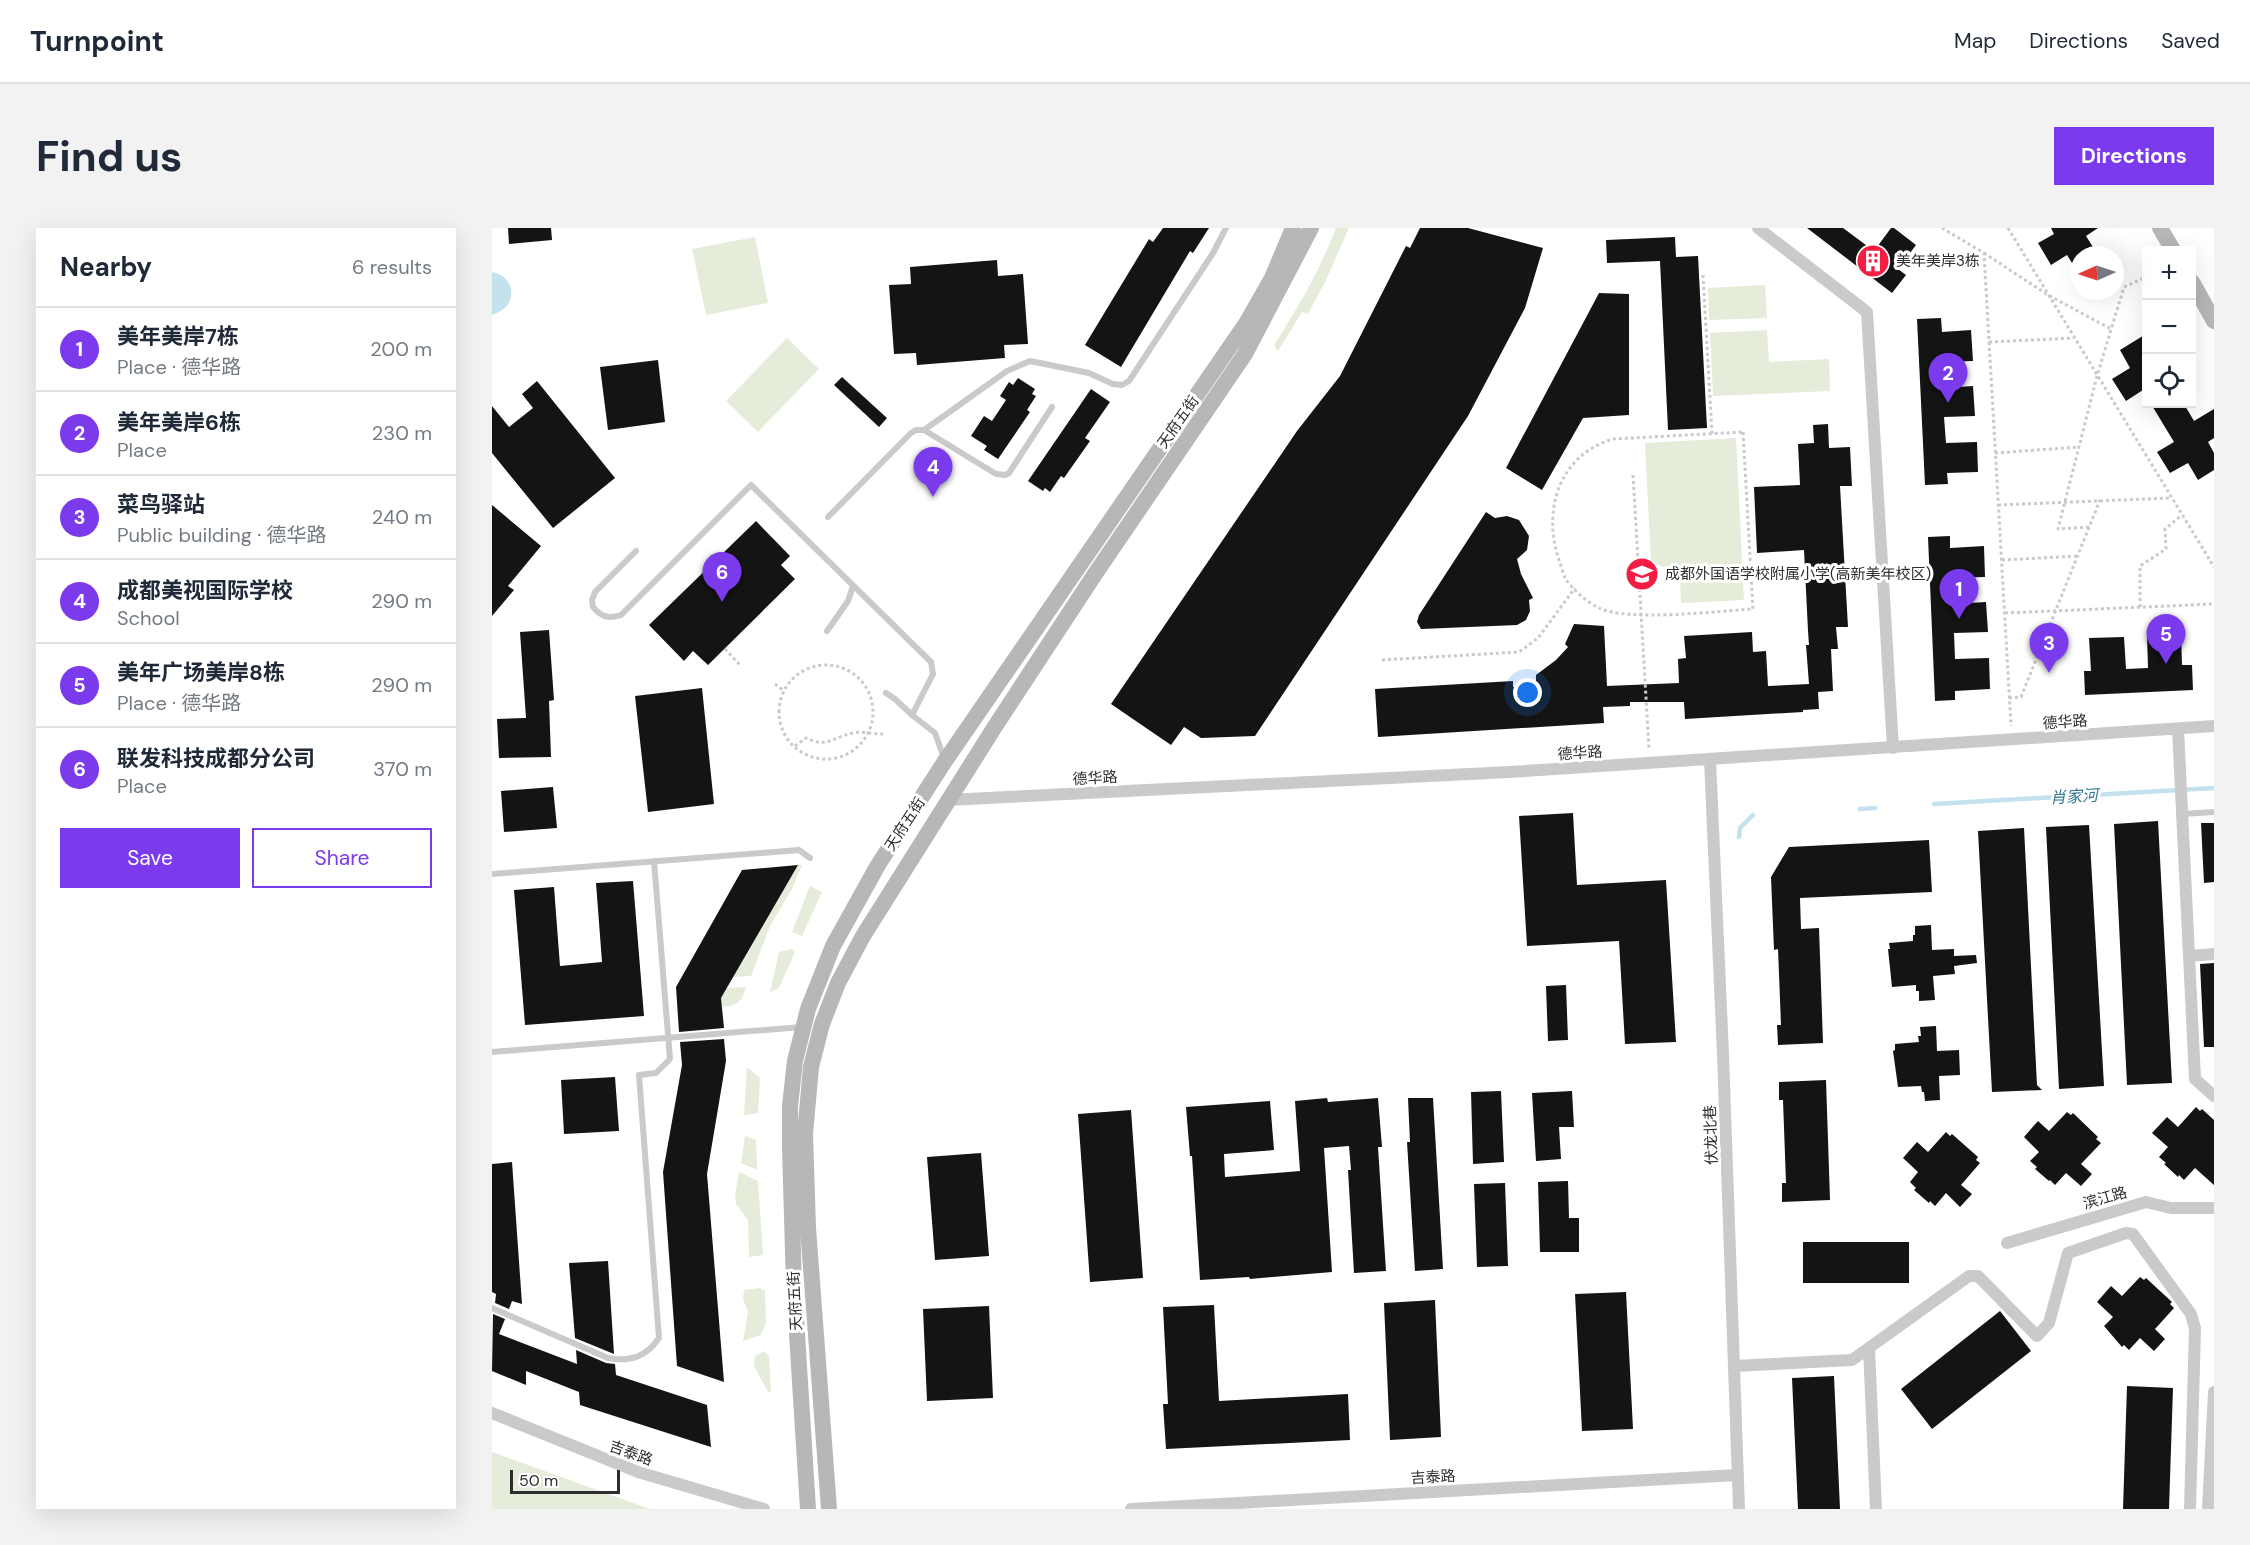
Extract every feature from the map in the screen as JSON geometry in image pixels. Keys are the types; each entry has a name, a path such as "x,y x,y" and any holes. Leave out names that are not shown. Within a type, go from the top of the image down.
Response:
{"street":[{"name":"天府五街","path":"808,1509 795,1287 790,1106 795,1061 808,1009 833,946 878,866 945,760 1247,322 1272,278 1293,228"},
{"name":"天府五街","path":"829,1509 806,1183 805,1134 811,1067 822,1024 838,983 862,936 947,800 1095,574 1245,354 1311,228"},
{"path":"1758,228 1867,312 1893,748"},
{"path":"2160,228 2171,246"},
{"path":"2196,289 2214,321"},
{"name":"德华路","path":"947,800 1710,760 2214,726"},
{"path":"2178,729 2195,1079 2214,1096"},
{"name":"伏龙北巷","path":"1710,760 1723,1046 1739,1509"},
{"path":"2189,956 2214,954"},
{"name":"滨江路","path":"2007,1243 2146,1202 2171,1208 2214,1208"},
{"path":"1852,1360 1969,1276 1978,1276 2037,1336 2049,1323 2068,1252 2126,1233 2133,1234 2191,1314 2195,1328 2190,1509"},
{"path":"1869,1348 1876,1509"},
{"path":"1734,1365 1852,1360 1870,1370"},
{"path":"2208,1509 2214,1392"},
{"name":"吉泰路","path":"492,1413 638,1473 764,1509"},
{"name":"吉泰路","path":"1131,1509 1249,1506 1737,1475"}],"lane":[{"path":"924,430 1007,371 1030,361 1089,373 1113,384 1122,385 1129,381 1213,253 1226,228"},
{"path":"828,517 916,430 924,430 996,474 1005,475 1009,473 1052,408"},
{"path":"636,551 595,592 592,600 593,607 604,617 612,618 621,615 752,485 931,662 933,674 912,715"},
{"path":"827,631 848,601 853,586"},
{"path":"886,693 935,733 945,760"},
{"path":"2182,814 2214,812"},
{"path":"492,874 799,850 810,858"},
{"path":"492,1308 608,1358 619,1360 642,1355 652,1348 659,1338 639,1075 656,1073 670,1059 654,861"},
{"path":"492,1052 803,1027"}],"path":[{"path":"1942,228 2048,296 2111,329"},
{"path":"2008,228 2214,567"},
{"path":"1984,253 2012,740"},
{"path":"1703,275 1712,434"},
{"path":"2089,527 2058,529 2097,376 2124,287 2142,279"},
{"path":"1989,342 2074,338"},
{"path":"1743,432 1753,609 1621,615 1599,609 1566,579 1551,528 1553,506 1559,486 1571,466 1585,452 1600,443 1613,439 1712,434 1743,432"},
{"path":"1995,453 2079,447"},
{"path":"1633,475 1650,763"},
{"path":"1998,505 2172,498"},
{"path":"2009,698 2021,698 2100,500"},
{"path":"2140,607 2140,566 2166,549 2165,529 2182,515"},
{"path":"2002,560 2078,556"},
{"path":"1382,660 1519,652 1538,638 1575,588"},
{"path":"2005,613 2214,604"},
{"path":"724,649 741,666"},
{"path":"834,665 845,668 864,683 870,693 874,716 868,733 858,747 840,758 818,759 808,755 795,747 784,733 780,723 780,701 784,691 800,673 810,667 834,665"},
{"path":"775,684 784,691"},
{"path":"795,747 806,738 823,742 834,741 852,733 883,734"}],"green space":[{"path":"1336,228 1349,228 1326,280 1308,314 1302,312 1278,351 1274,345 1308,288"},
{"path":"755,237 768,303 706,315 692,249"},
{"path":"1765,285 1767,318 1709,320 1708,288"},
{"path":"1767,330 1769,362 1829,359 1830,391 1713,396 1710,333"},
{"path":"787,338 819,369 758,432 726,401"},
{"path":"1736,438 1744,600 1681,603 1680,574 1651,562 1645,443"},
{"path":"798,865 802,865 792,889 770,926 751,976 733,977"},
{"path":"810,886 822,892 802,936 792,932"},
{"path":"792,949 795,952 779,988 770,992 779,952"},
{"path":"746,987 738,1002 722,1007 721,998 727,988"},
{"path":"747,1067 760,1078 758,1113 744,1115"},
{"path":"745,1136 756,1140 757,1170 741,1163"},
{"path":"739,1172 758,1181 763,1255 749,1257 748,1220 736,1204 735,1196"},
{"path":"760,1288 765,1291 766,1322 761,1335 743,1341 748,1312 743,1299 744,1290"},
{"path":"764,1351 769,1356 771,1392 768,1392 754,1366 755,1356"},
{"path":"492,1452 650,1509 492,1509"}],"water":[{"path":"492,272 507,281 511,297 505,308 492,315"}],"building":[{"path":"508,228 551,228 552,240 509,244"},
{"path":"1163,228 1209,228 1193,253 1190,251 1121,367 1085,345 1149,239 1153,242"},
{"path":"1420,228 1468,228 1543,248 1525,308 1468,416 1255,736 1201,738 1184,727 1171,745 1111,704 1297,431 1340,376 1406,246 1410,248"},
{"name":"美年美岸3栋","path":"1807,228 1843,228 1874,251 1891,228 1894,228 1916,245 1898,269 1906,275 1892,293"},
{"path":"2051,228 2098,228 2086,236 2092,246 2070,246 2070,260 2067,255 2051,265 2038,243 2054,234"},
{"path":"1675,237 1676,257 1698,256 1707,428 1668,430 1660,261 1607,263 1606,240"},
{"path":"997,260 998,276 1023,274 1028,344 1004,345 1005,358 917,365 916,353 894,354 889,285 911,284 910,267"},
{"path":"1599,293 1629,294 1629,415 1583,418 1542,490 1506,468"},
{"path":"1941,318 1942,332 1971,330 1973,361 1943,362 1944,388 1973,386 1975,416 1944,417 1946,443 1977,442 1978,472 1947,473 1948,484 1925,485 1917,319"},
{"path":"2142,336 2142,391 2126,401 2112,379 2130,368 2120,350"},
{"path":"658,360 665,422 608,430 600,367"},
{"path":"842,377 887,418 879,427 834,385"},
{"path":"1018,378 1035,389 1032,394 1036,396 1027,410 1030,412 998,459 984,450 987,446 971,436 984,416 992,421 1006,400 1000,396 1009,382 1013,385"},
{"path":"537,381 615,478 553,528 492,453 492,406 509,427 533,408 522,394"},
{"path":"1091,389 1110,402 1085,438 1090,441 1064,478 1061,476 1050,492 1045,488 1043,491 1028,481"},
{"path":"2153,408 2186,408 2194,421 2214,409 2214,438 2208,442 2214,453 2214,470 2198,480 2188,463 2170,473 2157,452 2174,442"},
{"path":"1828,424 1829,448 1850,447 1852,486 1840,486 1848,627 1836,627 1838,649 1831,649 1833,691 1818,692 1819,709 1803,710 1803,712 1685,719 1684,702 1630,702 1630,706 1603,707 1604,723 1378,737 1375,689 1513,681 1513,687 1536,686 1536,675 1556,660 1568,647 1565,644 1574,624 1604,626 1607,686 1679,683 1678,659 1686,658 1684,636 1752,632 1753,652 1766,651 1768,686 1809,684 1804,550 1757,553 1754,487 1800,485 1798,444 1814,443 1813,425"},
{"path":"492,505 541,546 508,586 514,590 492,616"},
{"path":"1486,512 1495,518 1507,516 1519,520 1529,536 1527,550 1517,559 1521,574 1533,598 1529,600 1530,611 1526,620 1517,625 1421,629 1417,622 1419,615"},
{"path":"756,521 790,556 781,565 795,579 708,665 693,651 684,661 649,625"},
{"path":"1950,536 1950,548 1984,546 1985,577 1952,578 1953,604 1986,602 1988,632 1954,633 1955,659 1989,658 1990,689 1955,691 1955,700 1935,701 1928,537"},
{"path":"549,630 554,700 549,701 551,757 499,758 497,719 526,718 520,632"},
{"path":"2181,633 2182,665 2192,665 2193,690 2085,695 2084,671 2091,671 2089,638 2124,637 2126,669 2148,668 2147,635"},
{"path":"702,688 714,804 648,812 635,696"},
{"path":"553,787 557,828 504,832 501,791"},
{"path":"1573,813 1577,885 1666,880 1676,1042 1625,1044 1619,941 1527,946 1519,816"},
{"path":"2158,821 2172,1083 2127,1085 2114,824"},
{"path":"2201,823 2214,823 2214,882 2204,883"},
{"path":"2089,825 2104,1086 2059,1089 2046,827"},
{"path":"2024,828 2037,1085 2042,1090 1992,1092 1978,831"},
{"path":"1929,840 1932,892 1800,898 1801,929 1819,928 1823,1043 1778,1045 1777,1025 1781,1025 1778,949 1774,950 1771,877 1789,847"},
{"path":"798,865 721,998 724,1028 679,1032 676,987 742,870"},
{"path":"633,881 644,1016 525,1025 514,890 554,887 560,966 602,962 596,883"},
{"path":"1931,925 1932,950 1954,949 1954,956 1976,955 1977,963 1954,966 1955,974 1933,976 1935,1000 1919,1001 1919,991 1916,991 1916,985 1892,987 1888,949 1890,949 1889,943 1913,941 1915,926"},
{"path":"2214,963 2214,1047 2204,1047 2200,964"},
{"path":"1566,985 1568,1040 1548,1041 1546,986"},
{"path":"1936,1026 1937,1051 1959,1050 1960,1075 1939,1076 1940,1100 1925,1101 1921,1086 1898,1087 1893,1051 1895,1044 1919,1042 1920,1027"},
{"path":"724,1039 726,1061 707,1174 724,1382 677,1366 663,1172 682,1065 680,1042"},
{"path":"615,1077 619,1131 564,1134 561,1080"},
{"path":"1826,1080 1830,1200 1782,1202 1782,1183 1786,1183 1783,1100 1779,1100 1779,1082"},
{"path":"1501,1091 1504,1162 1473,1164 1471,1092"},
{"path":"1572,1091 1574,1127 1559,1127 1561,1159 1536,1161 1532,1093"},
{"path":"1327,1098 1328,1102 1378,1098 1382,1147 1378,1147 1386,1271 1354,1273 1348,1170 1351,1170 1349,1146 1324,1148 1332,1272 1250,1279 1249,1277 1200,1280 1192,1156 1190,1156 1186,1107 1270,1101 1274,1150 1224,1154 1225,1177 1300,1171 1295,1101"},
{"path":"1408,1098 1433,1098 1443,1269 1415,1271 1407,1142 1410,1142"},
{"path":"2196,1107 2200,1111 2202,1109 2214,1120 2214,1185 2195,1168 2184,1180 2179,1175 2178,1177 2159,1157 2168,1147 2152,1133 2167,1117 2178,1127"},
{"path":"1131,1110 1143,1278 1090,1282 1078,1114"},
{"path":"2067,1112 2071,1115 2073,1113 2098,1137 2096,1139 2101,1143 2081,1164 2092,1174 2081,1186 2066,1173 2055,1185 2035,1169 2037,1167 2030,1161 2039,1152 2024,1137 2038,1121 2049,1131"},
{"path":"1946,1132 1950,1136 1952,1134 1978,1157 1976,1160 1980,1163 1961,1185 1972,1194 1960,1207 1946,1193 1935,1206 1930,1201 1929,1203 1914,1190 1916,1188 1910,1182 1918,1172 1903,1158 1917,1142 1928,1152"},
{"path":"981,1153 989,1256 935,1260 927,1157"},
{"path":"512,1162 522,1304 512,1301 509,1309 495,1303 496,1294 492,1292 492,1164"},
{"path":"1568,1181 1569,1218 1579,1218 1579,1252 1540,1252 1538,1182"},
{"path":"1505,1183 1508,1266 1477,1267 1474,1184"},
{"path":"1803,1242 1909,1242 1909,1283 1803,1283"},
{"path":"608,1261 614,1354 575,1338 569,1263"},
{"path":"2140,1277 2144,1280 2146,1278 2172,1302 2170,1304 2174,1308 2155,1329 2165,1339 2154,1351 2140,1338 2129,1350 2124,1345 2122,1347 2104,1326 2113,1317 2097,1302 2111,1286 2122,1296"},
{"path":"1626,1292 1633,1429 1582,1431 1575,1294"},
{"path":"1435,1300 1441,1437 1390,1440 1384,1303"},
{"path":"1214,1305 1219,1401 1348,1394 1350,1440 1166,1449 1163,1404 1168,1404 1163,1307"},
{"path":"989,1306 993,1398 927,1401 923,1309"},
{"path":"2000,1311 2031,1351 1932,1429 1901,1389"},
{"path":"493,1314 505,1319 499,1334 577,1364 576,1350 606,1363 615,1364 616,1375 707,1405 711,1447 580,1405 579,1392 526,1371 526,1385 492,1371"},
{"path":"1834,1376 1840,1509 1798,1509 1792,1378"},
{"path":"2127,1386 2173,1388 2169,1509 2123,1509"}],"waterway":[{"name":"肖家河","path":"1934,804 2214,788"},
{"name":"肖家河","path":"1860,809 1875,808"},
{"name":"肖家河","path":"1739,837 1740,828 1753,815"}],"place":[{"name":"美年美岸3栋","path":"1873,261"},
{"name":"美年美岸6栋","path":"1948,403"},
{"name":"成都美视国际学校","path":"933,497"},
{"name":"成都外国语学校附属小学(高新美年校区)","path":"1642,574"},
{"name":"联发科技成都分公司","path":"722,602"},
{"name":"美年美岸7栋","path":"1959,619"},
{"name":"美年广场美岸8栋","path":"2166,664"},
{"name":"菜鸟驿站","path":"2049,673"}]}
